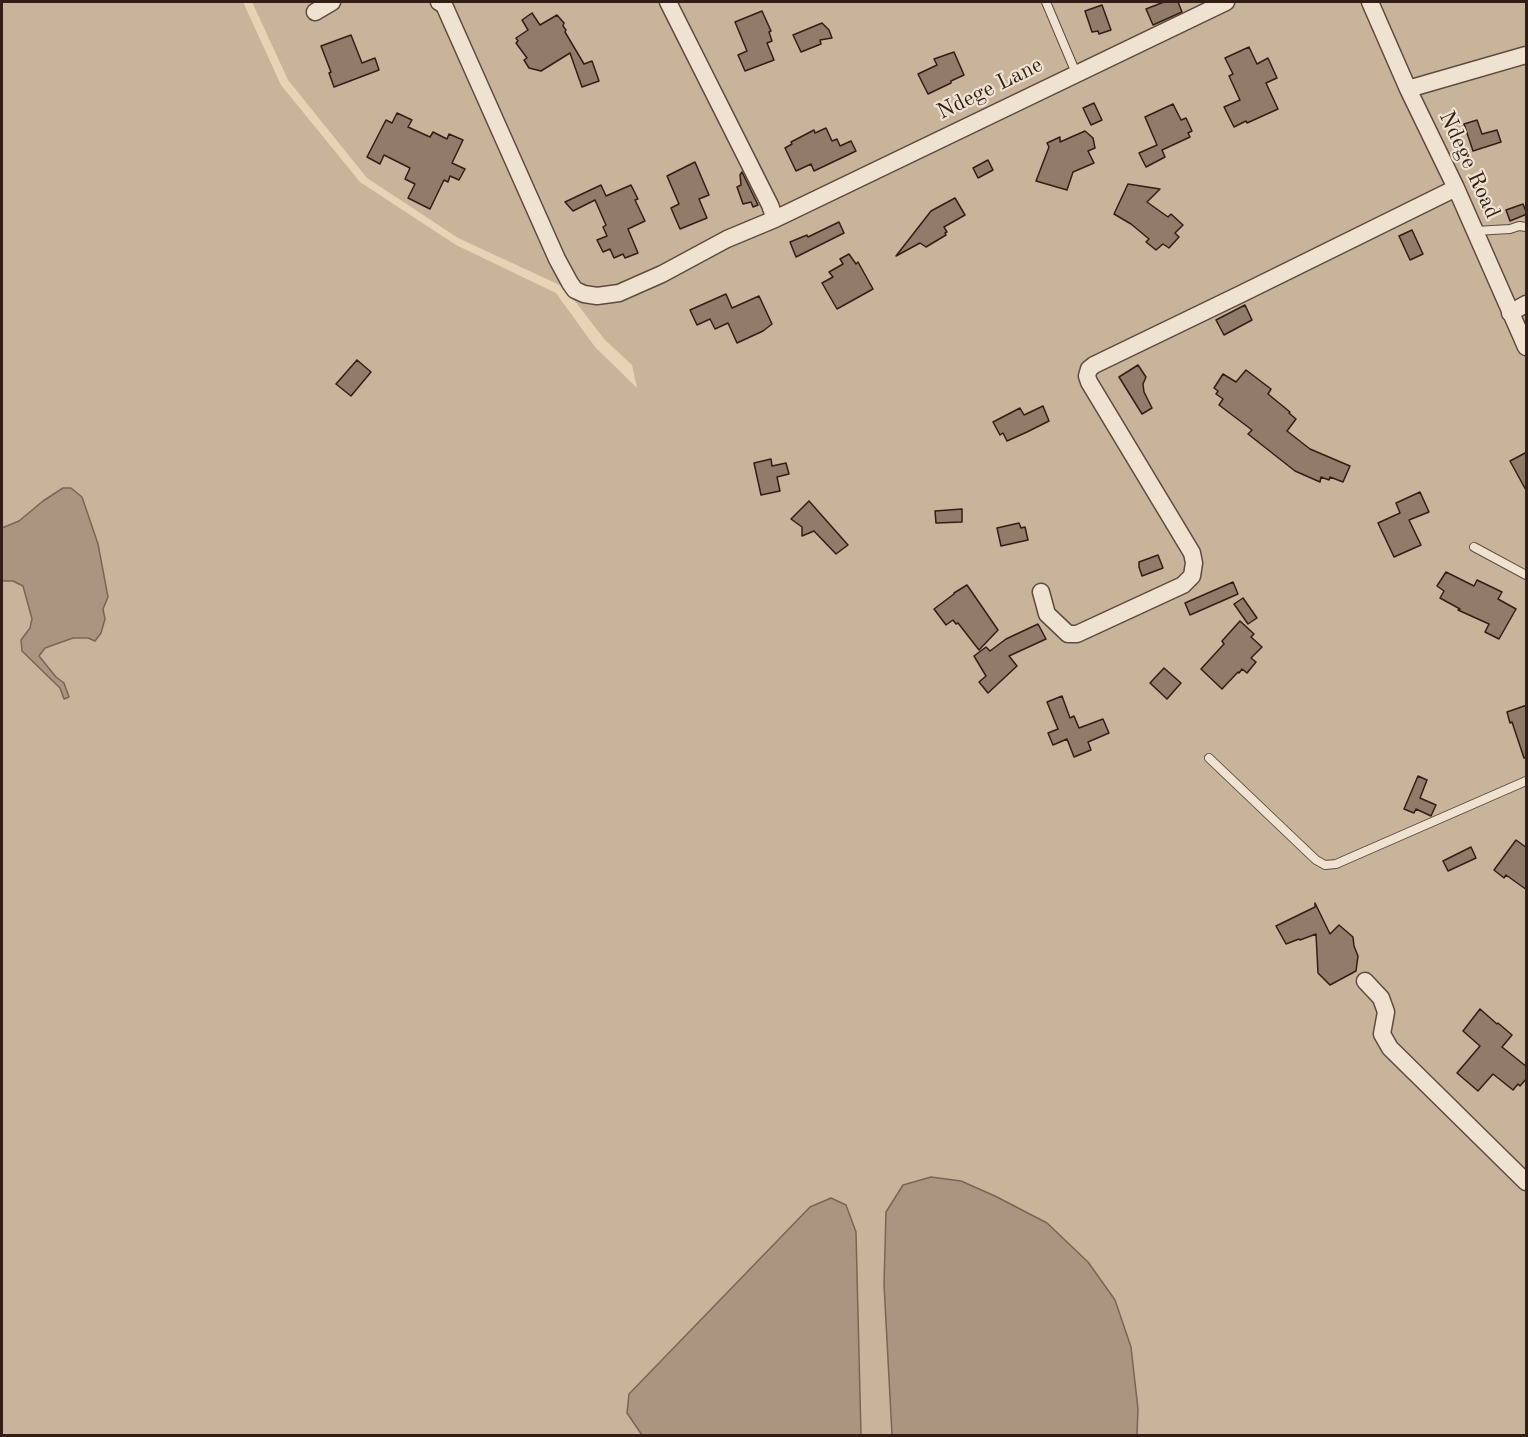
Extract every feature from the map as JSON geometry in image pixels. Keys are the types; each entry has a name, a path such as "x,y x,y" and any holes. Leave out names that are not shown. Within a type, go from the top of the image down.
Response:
{"street":[{"path":"315,12 332,2"},
{"name":"Ndege Lane","path":"440,2 444,5 557,259 575,290 597,296 619,293 662,274 727,239 775,219 1226,2"},
{"path":"668,2 775,219"},
{"name":"Ndege Road","path":"1370,2 1527,347"},
{"path":"1408,88 1527,55"},
{"path":"1041,592 1047,614 1068,634 1077,634 1183,585 1192,576 1194,563 1191,553 1089,382 1087,376 1089,369 1456,188"},
{"path":"1510,313 1527,304"},
{"path":"1365,981 1382,998 1386,1012 1382,1034 1390,1048 1527,1182"}],"lane":[{"path":"1046,2 1076,73"},
{"path":"1475,231 1527,227"},
{"path":"1473,547 1527,575"},
{"path":"1209,758 1316,860 1325,865 1336,864 1527,781"}],"shaded area":[{"path":"2,2 243,2 281,85 360,182 456,245 556,293 595,347 637,388 632,365 605,340 564,287 458,238 367,178 288,80 252,2 1526,2 1526,1435 2,1436"},
{"path":"63,488 71,488 82,497 98,544 108,597 103,609 105,619 101,633 95,641 88,638 73,638 45,648 39,656 64,683 69,697 64,699 60,688 22,651 21,640 30,628 32,619 23,586 13,581 2,581 2,528 19,521"},
{"path":"931,1177 961,1181 1047,1223 1088,1262 1115,1300 1131,1347 1138,1409 1137,1435 892,1435 884,1284 886,1212 903,1185"},
{"path":"831,1198 846,1205 856,1232 861,1435 642,1435 627,1413 629,1394 810,1207"}],"building":[{"path":"1164,2 1178,2 1182,12 1153,25 1146,9"},
{"path":"1102,5 1111,30 1099,34 1098,31 1092,32 1085,11"},
{"path":"762,11 771,31 769,32 772,41 767,43 774,60 745,71 738,55 747,51 735,22"},
{"path":"532,13 540,25 557,15 564,23 565,32 584,64 592,61 599,81 582,87 570,53 541,71 529,68 524,60 527,58 516,43 518,41 516,38 528,30 522,20"},
{"path":"822,23 829,30 832,38 820,40 821,44 801,52 793,35"},
{"path":"351,35 362,63 375,58 379,70 334,87 321,46"},
{"path":"1249,47 1257,64 1268,58 1277,78 1266,83 1278,109 1234,127 1224,107 1240,100 1229,76 1233,74 1225,58"},
{"path":"954,52 964,75 928,94 918,74 937,65 934,59"},
{"path":"1094,103 1102,120 1091,125 1083,108"},
{"path":"1173,104 1181,120 1186,118 1192,131 1188,133 1190,137 1162,150 1165,157 1146,167 1139,153 1157,145 1145,117"},
{"path":"397,113 412,120 408,127 430,137 433,132 447,139 449,134 463,140 452,163 465,169 459,180 450,176 448,182 444,180 430,209 408,198 415,184 405,179 410,168 384,155 380,164 367,157 386,120 392,123"},
{"path":"1477,120 1482,134 1497,130 1501,142 1473,151 1464,124"},
{"path":"826,128 832,141 837,139 840,146 851,141 856,151 814,171 811,164 796,171 785,148 792,144 791,142 814,130 815,133"},
{"path":"1085,131 1093,138 1095,148 1088,151 1094,163 1073,172 1067,190 1036,181 1049,147 1047,143 1060,137 1060,142"},
{"path":"988,160 993,170 978,178 973,168"},
{"path":"695,162 709,195 699,199 707,218 680,229 671,208 679,204 667,176"},
{"path":"742,172 758,205 753,207 751,202 743,204 737,187 741,185"},
{"path":"1128,184 1160,189 1147,202 1168,217 1171,214 1183,225 1175,233 1179,237 1169,248 1163,244 1156,250 1146,242 1149,239 1114,214"},
{"path":"601,185 606,196 631,185 645,221 628,229 638,253 625,258 623,254 614,258 610,249 603,252 597,240 607,236 603,227 606,225 595,200 573,211 565,202"},
{"path":"955,198 965,215 944,227 946,235 926,247 920,243 896,256 931,211"},
{"path":"1523,204 1527,214 1510,221 1506,210"},
{"path":"839,222 844,233 796,257 790,242 807,235 808,237"},
{"path":"1412,230 1423,254 1410,260 1399,236"},
{"path":"849,254 856,264 858,262 873,289 837,309 822,283 833,277 829,272 843,264 840,259"},
{"path":"726,294 732,308 759,296 772,324 763,331 737,343 728,323 715,329 710,319 697,325 690,310"},
{"path":"1245,305 1252,320 1224,335 1216,320"},
{"path":"357,360 371,372 351,396 336,384"},
{"path":"1138,365 1146,377 1143,384 1144,392 1152,408 1142,414 1119,377"},
{"path":"1246,370 1271,389 1268,394 1296,419 1287,431 1310,449 1350,466 1343,482 1330,477 1329,480 1321,477 1320,482 1295,471 1248,434 1252,430 1219,405 1223,399 1216,394 1218,391 1214,388 1223,374 1236,382"},
{"path":"1043,406 1049,421 1007,441 1003,433 1000,435 993,422 1020,408 1024,415"},
{"path":"1527,452 1527,492 1510,461"},
{"path":"771,459 772,466 786,463 789,474 777,477 780,491 761,495 754,463"},
{"path":"1420,492 1429,512 1409,520 1421,545 1394,557 1378,523 1400,513 1396,503"},
{"path":"809,501 848,545 836,554 814,531 802,536 802,527 791,519"},
{"path":"962,509 962,522 936,523 935,511"},
{"path":"1019,523 1021,528 1025,527 1028,540 1001,546 997,528"},
{"path":"1158,555 1163,568 1142,576 1139,562"},
{"path":"1446,572 1474,586 1477,580 1502,592 1498,599 1516,609 1499,639 1485,632 1489,624 1458,610 1460,609 1440,598 1444,591 1437,586"},
{"path":"1233,582 1238,594 1190,615 1185,603"},
{"path":"967,585 998,630 979,650 958,623 956,624 953,620 946,625 934,609"},
{"path":"1243,598 1257,618 1248,624 1234,604"},
{"path":"1240,621 1254,634 1251,637 1262,647 1251,658 1256,662 1247,673 1242,669 1222,689 1201,669 1224,644 1222,641"},
{"path":"1038,624 1046,639 1009,656 1017,666 988,693 979,682 986,676 974,656 986,647 990,651 1006,639"},
{"path":"1164,668 1181,683 1167,699 1150,683"},
{"path":"1062,696 1070,718 1074,716 1079,728 1103,719 1109,733 1088,742 1091,750 1074,757 1067,739 1053,745 1048,733 1058,729 1047,702"},
{"path":"1527,705 1527,757 1524,758 1507,712"},
{"path":"1418,776 1427,780 1420,798 1436,805 1431,816 1416,809 1414,813 1404,809"},
{"path":"1516,840 1527,848 1527,890 1506,875 1504,878 1494,870"},
{"path":"1471,847 1476,858 1448,871 1443,861"},
{"path":"1315,903 1330,934 1339,925 1353,937 1358,956 1356,971 1330,985 1318,973 1316,934 1286,944 1276,926 1315,907"},
{"path":"1480,1009 1512,1035 1502,1047 1527,1067 1527,1078 1513,1090 1493,1074 1478,1091 1457,1073 1480,1046 1463,1031"}]}
